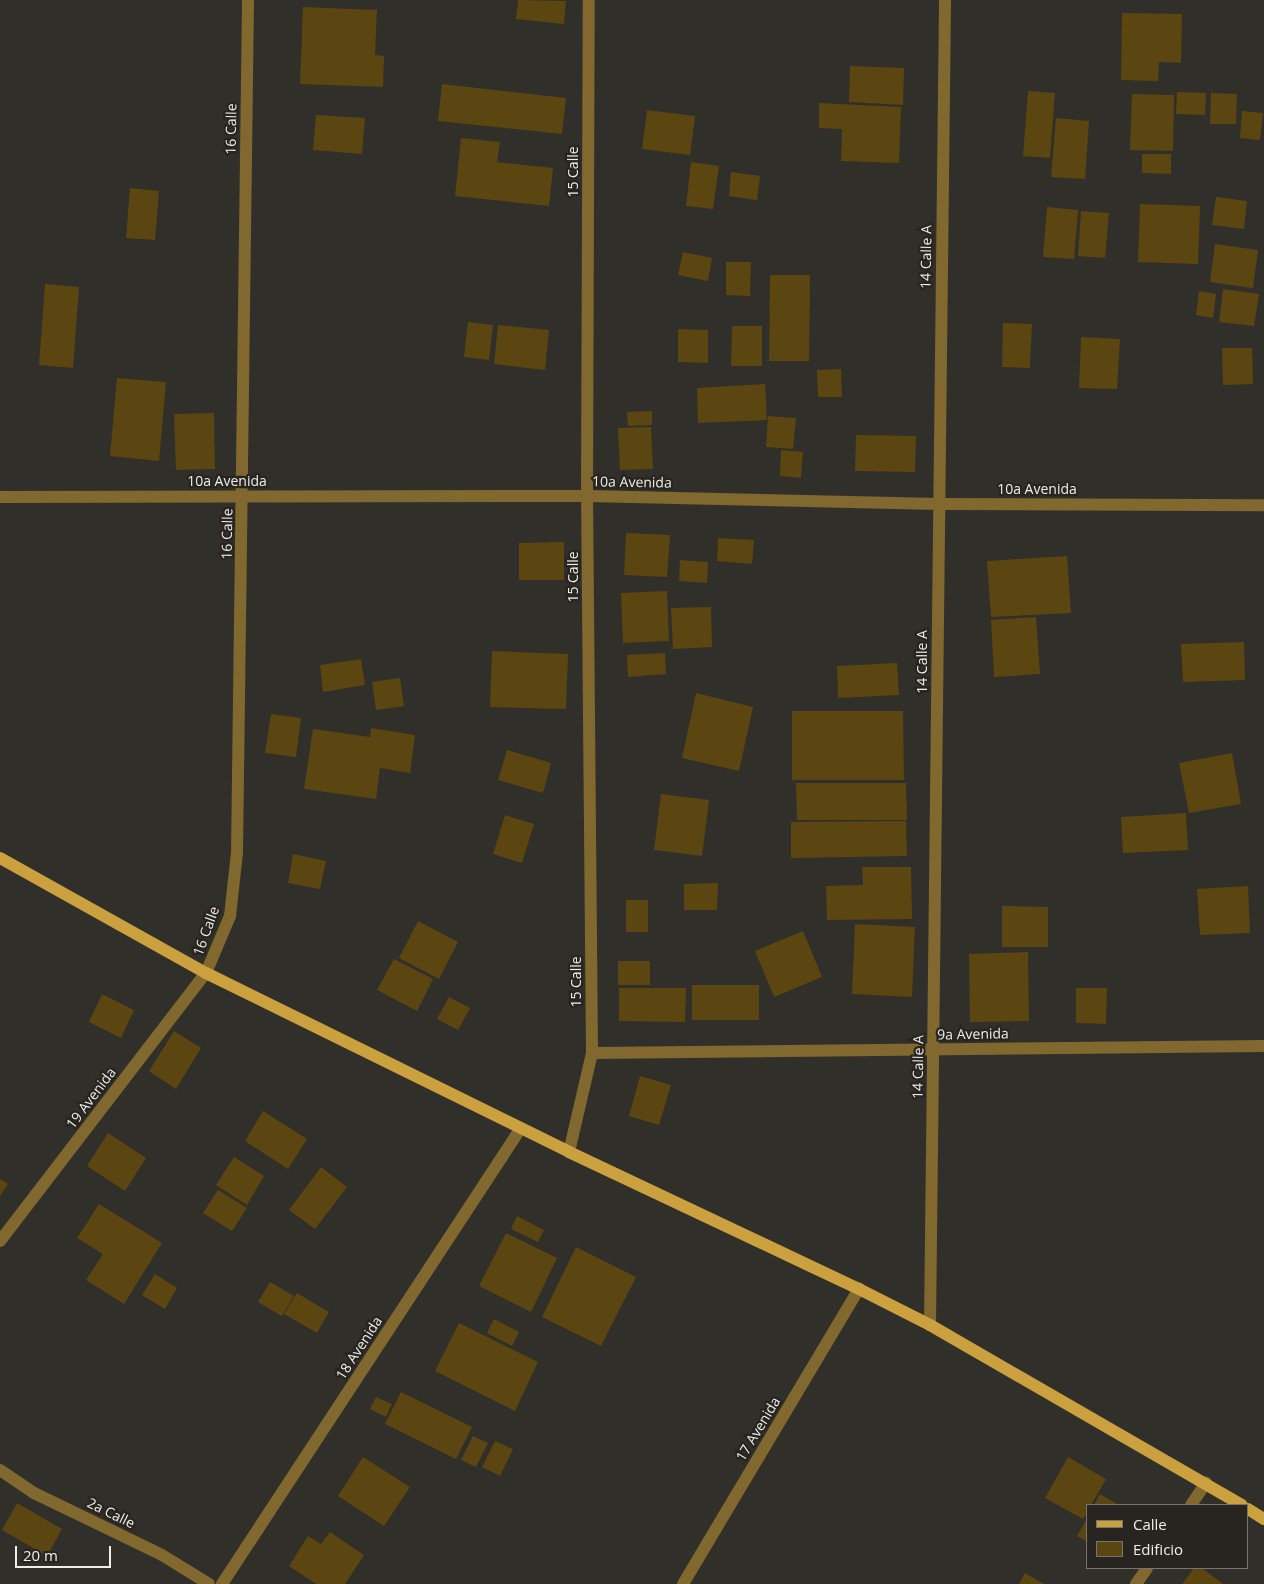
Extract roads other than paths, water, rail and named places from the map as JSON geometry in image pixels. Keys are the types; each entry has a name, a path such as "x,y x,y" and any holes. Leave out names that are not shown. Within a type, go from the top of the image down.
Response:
{"main road":[{"path":"0,858 206,973 569,1152 859,1289 930,1325 1240,1504"},
{"path":"1249,1509 1264,1518"}],"street":[{"name":"16 Calle","path":"206,973 230,916 237,852 248,0"},
{"name":"15 Calle","path":"569,1152 592,1053 587,496 589,0"},
{"name":"14 Calle A","path":"930,1325 945,0"},
{"name":"10a Avenida","path":"0,497 587,496 938,504 1264,505"},
{"name":"19 Avenida","path":"0,1241 206,973"},
{"name":"9a Avenida","path":"592,1053 1264,1046"},
{"name":"18 Avenida","path":"222,1584 521,1128"},
{"name":"17 Avenida","path":"683,1584 859,1289"},
{"name":"2a Calle","path":"0,1470 34,1493 162,1555 209,1584"},
{"path":"1192,1504 1206,1483"},
{"path":"1136,1584 1146,1569"}]}
